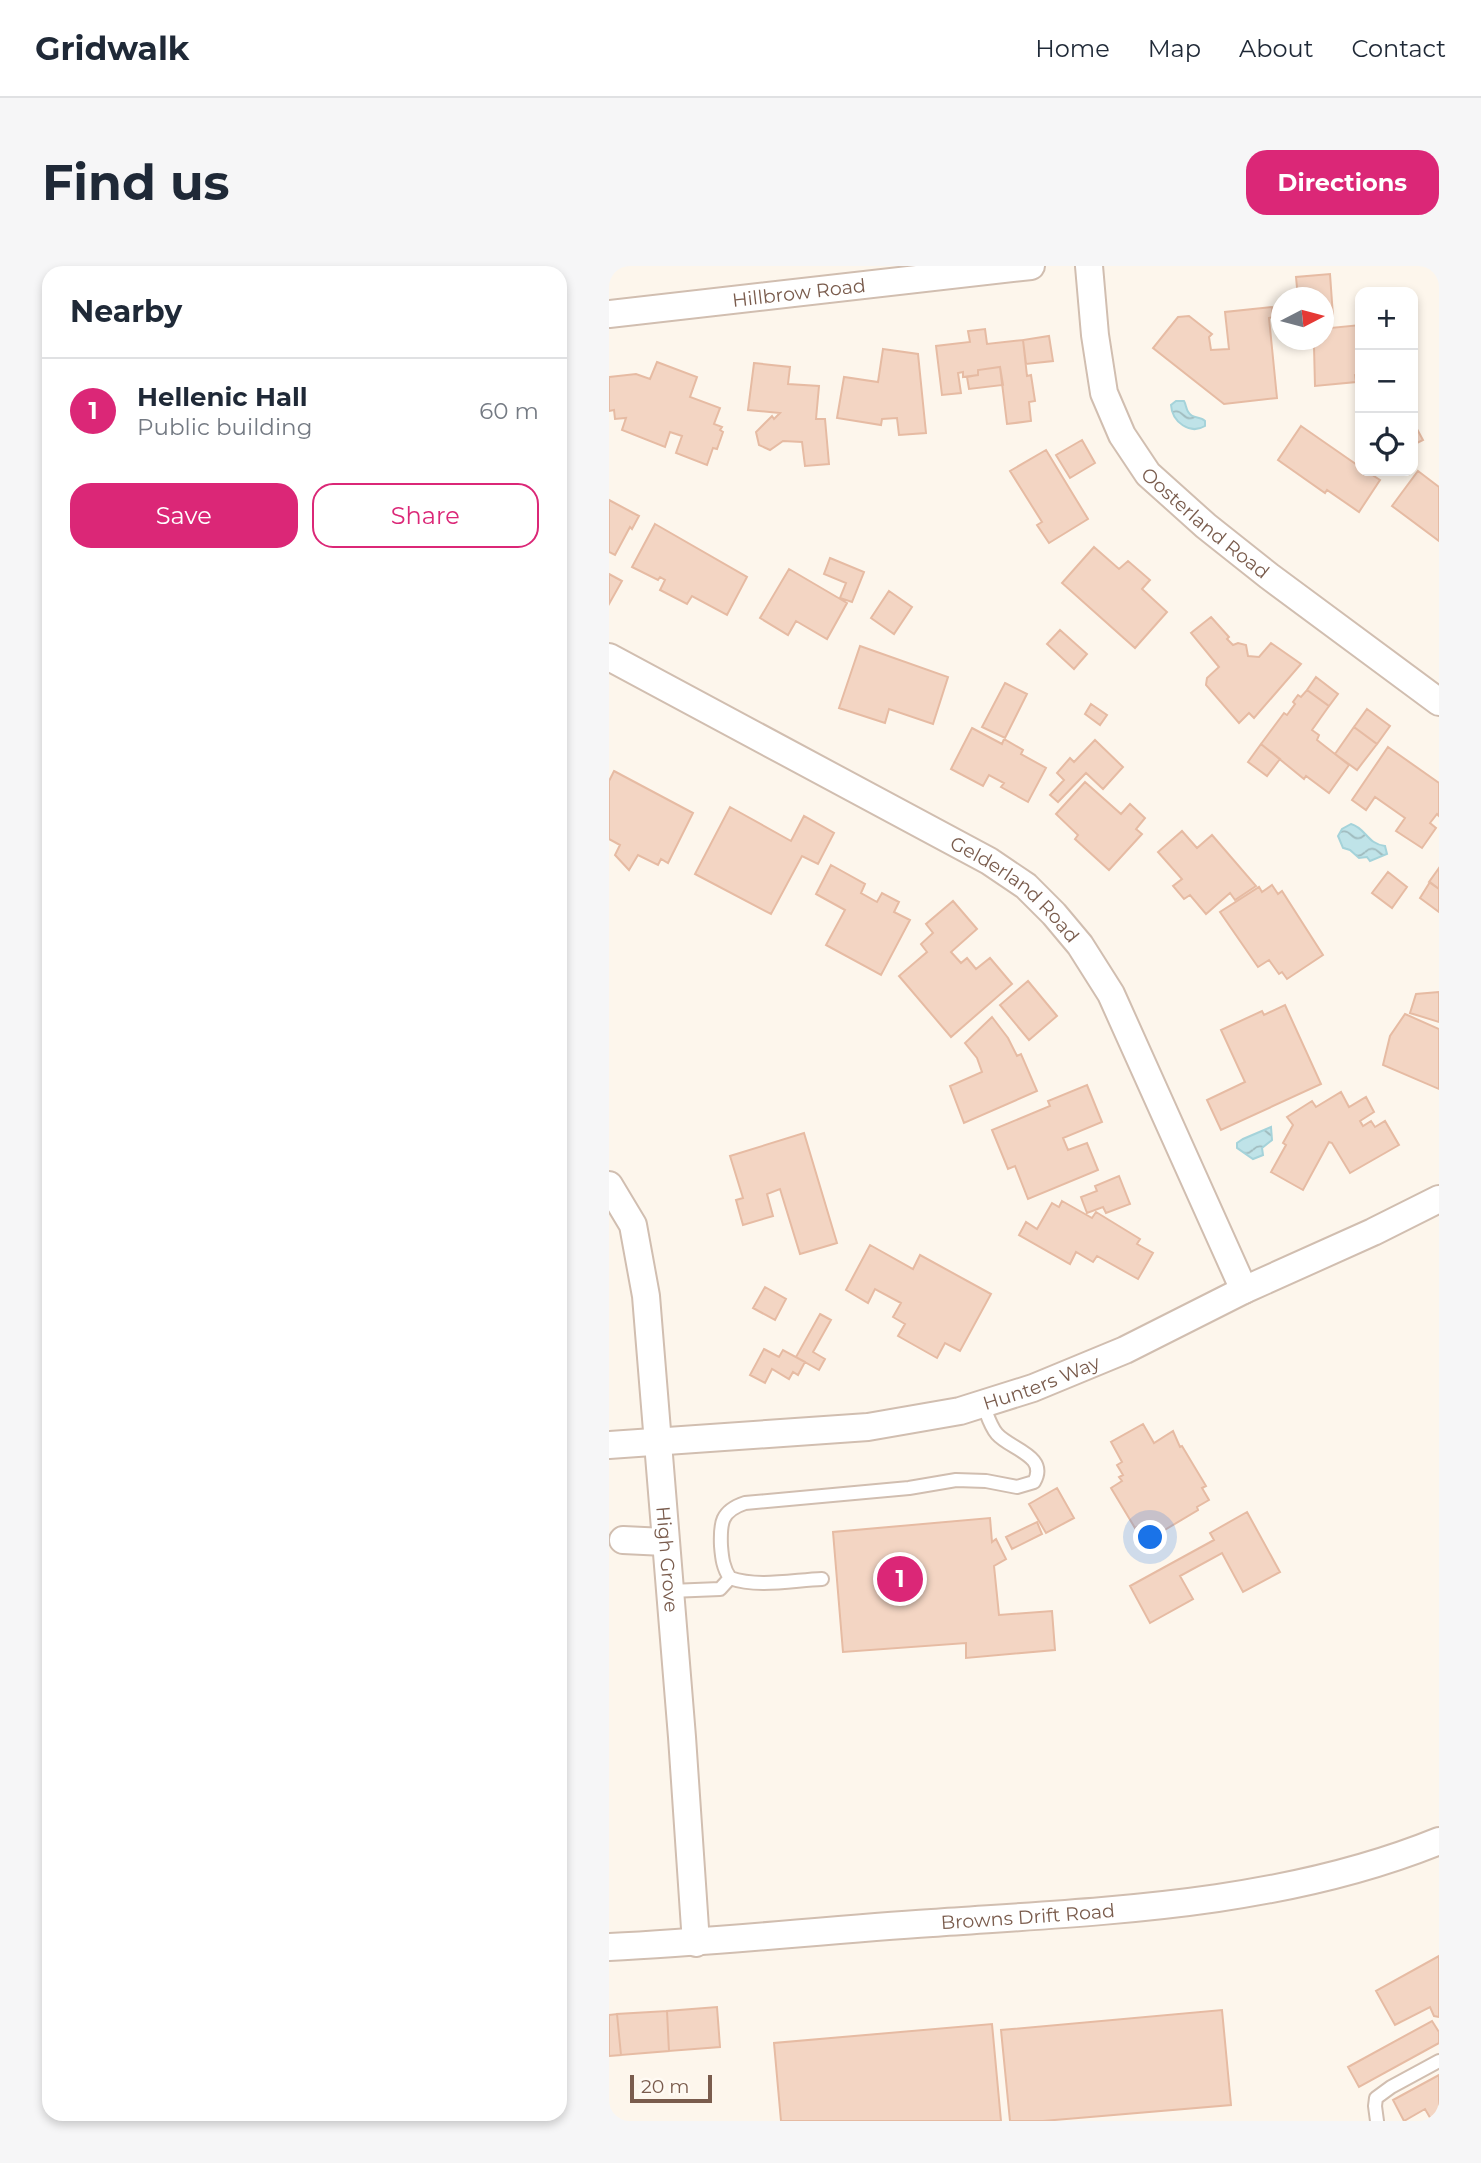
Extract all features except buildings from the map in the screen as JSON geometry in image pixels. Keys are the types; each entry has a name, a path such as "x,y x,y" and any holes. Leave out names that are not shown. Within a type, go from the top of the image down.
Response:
{"street":[{"name":"Hillbrow Road","path":"609,314 1031,266"},
{"name":"Oosterland Road","path":"1090,266 1095,335 1104,393 1122,435 1148,474 1206,526 1269,576 1439,702"},
{"name":"Gelderland Road","path":"609,657 989,861 1026,886 1080,945 1111,994 1244,1290"},
{"name":"High Grove","path":"609,1185 633,1225 646,1296 682,1737 695,1943"},
{"name":"Hunters Way","path":"609,1445 868,1427 960,1411 1033,1388 1125,1350 1244,1290 1439,1199"},
{"path":"616,1540 665,1542"},
{"name":"Browns Drift Road","path":"609,1947 695,1943 1170,1905 1329,1877 1439,1841"}],"lane":[{"path":"822,1579 757,1582 730,1578 722,1561 720,1525 733,1507 745,1503 909,1488 956,1480 986,1481 1017,1487 1034,1482 1037,1473 1033,1460 996,1433 983,1404"},
{"path":"670,1591 720,1589 730,1578"},
{"path":"1377,2121 1376,2098 1439,2061"}],"water":[{"path":"1176,401 1184,401 1189,413 1205,421 1205,426 1188,428 1178,421 1171,405"},
{"path":"1351,824 1374,842 1385,846 1387,854 1370,861 1367,857 1359,858 1343,848 1338,836 1342,829"},
{"path":"1271,1127 1272,1140 1262,1148 1263,1155 1253,1159 1237,1148 1237,1143 1243,1139"}],"place":[{"name":"Hellenic Hall","path":"900,1579"}]}
